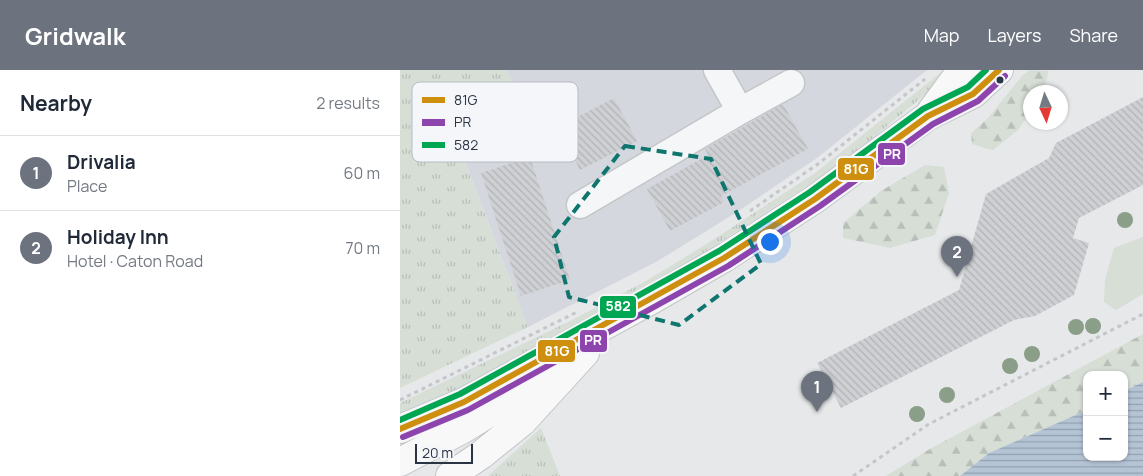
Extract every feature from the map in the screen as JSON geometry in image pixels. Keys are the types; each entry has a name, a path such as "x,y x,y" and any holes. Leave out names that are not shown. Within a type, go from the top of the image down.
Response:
{"main road":[{"path":"928,116 955,79 965,70"},
{"path":"400,429 464,402 724,258 815,199 928,116 973,94 999,70"},
{"path":"402,461 463,429 616,332 653,299"},
{"path":"450,476 481,455 523,421 585,352"}],"lane":[{"path":"717,70 740,111"},
{"path":"580,205 790,83"}],"path":[{"path":"749,212 818,164 929,76"},
{"path":"400,400 583,309"},
{"path":"853,476 929,424 1143,314"}],"highlighted area":[{"path":"625,146 711,159 761,264 679,325 569,297 554,237"}],"shaded area":[{"path":"506,70 927,70 817,158 734,214 656,262 528,327 465,162 578,162 578,82 513,82"}],"green space":[{"path":"400,70 506,70 513,82 412,82 412,162 465,162 528,327 400,388"},
{"path":"944,70 955,70 841,164 627,302 541,354 400,418 400,403 568,322 646,281 713,240 815,173"},
{"path":"1030,70 1049,71 1045,85 1023,85 1023,123 1018,130 993,150 972,144 971,133 988,118 1022,76"},
{"path":"925,165 944,167 949,193 935,235 890,248 843,238 843,223 881,191"},
{"path":"1143,237 1143,294 1116,310 1104,302 1105,280 1114,248"},
{"path":"1143,334 1143,382 1128,389 1128,371 1083,371 1083,412 989,453 960,476 886,476 928,450"},
{"path":"541,428 560,476 488,476 490,474"}],"water":[{"path":"1143,382 1143,476 960,476 989,453 1083,412 1083,461 1128,461 1128,389"}],"building":[{"path":"1143,97 1143,185 1079,218 1073,238 1089,243 1074,295 1035,316 1014,320 841,408 817,363 959,290 986,194 1049,158 1056,143"},
{"path":"614,98 637,141 580,170 576,162 578,162 578,117"},
{"path":"783,104 808,149 721,196 724,202 670,231 647,189 708,155 705,149"},
{"path":"515,162 532,162 570,280 521,296 481,173"}],"transit line":[{"name":"582","path":"400,420 460,394 719,251 810,192 923,109 968,87 986,70"},
{"name":"81G","path":"400,429 464,402 724,258 815,199 928,116 973,94 999,70"},
{"name":"PR","path":"403,437 468,410 728,266 820,206 933,124 978,101 1005,76"}],"place":[{"name":"Holiday Inn","path":"957,277"},
{"name":"Drivalia","path":"817,412"}]}
